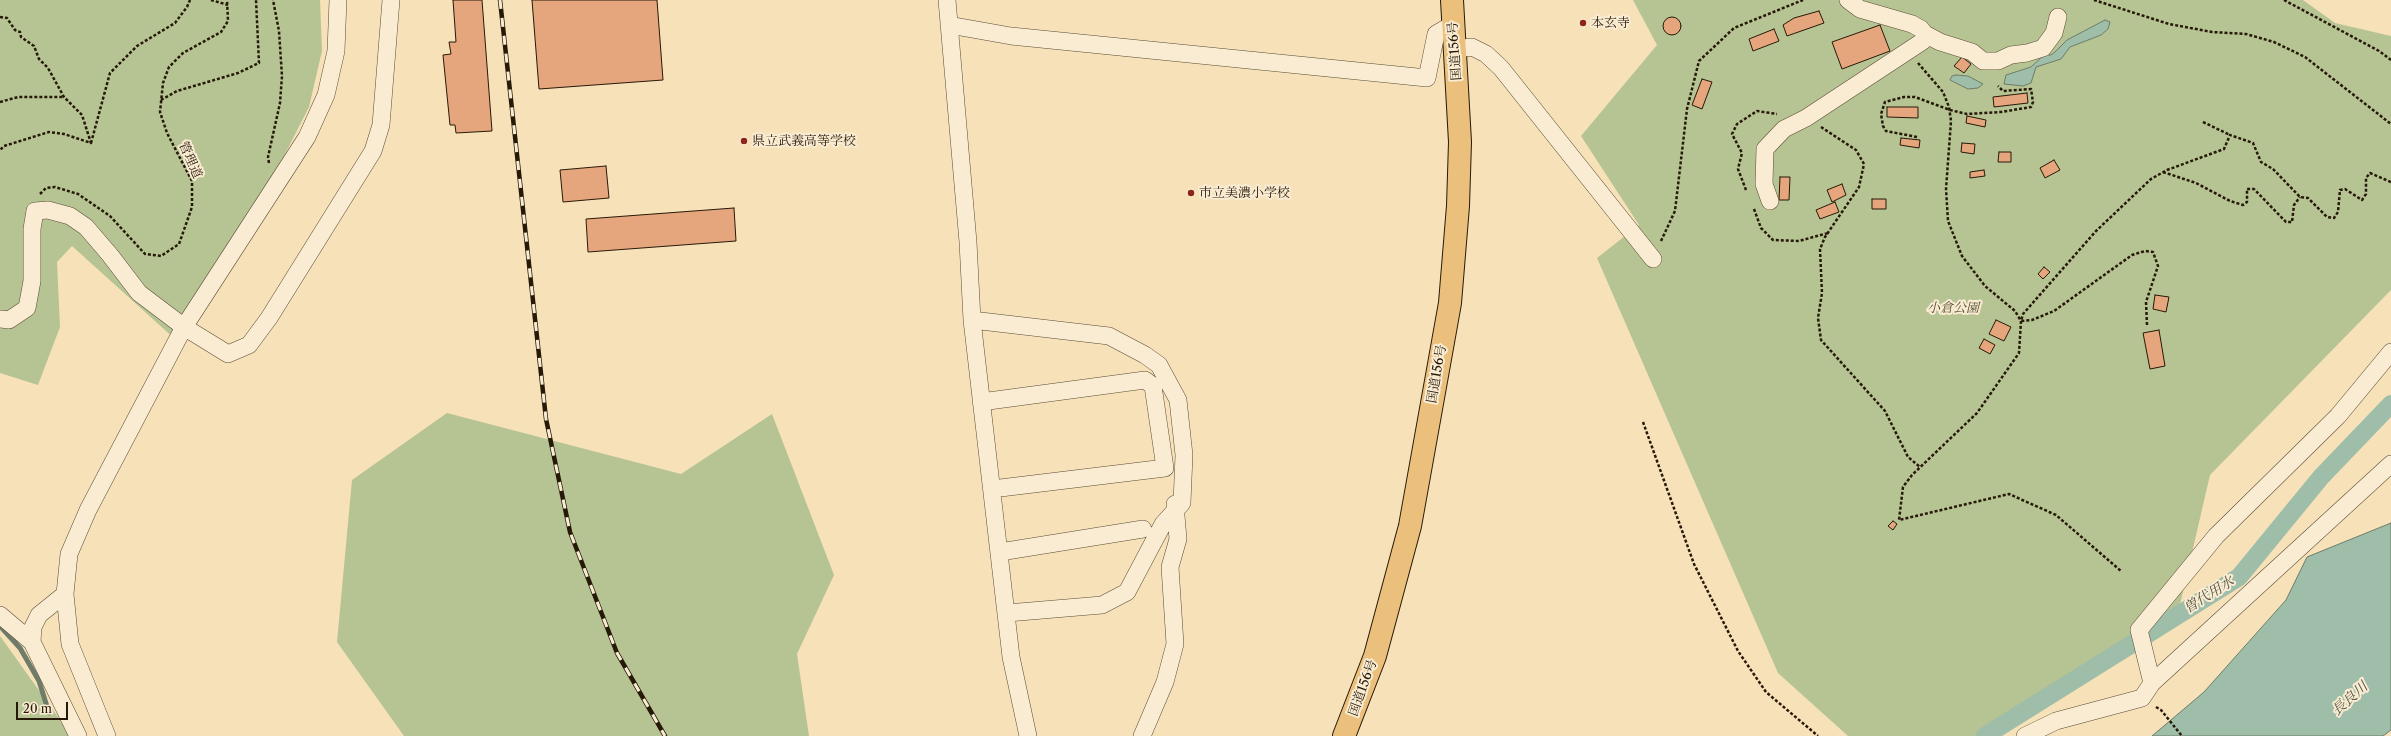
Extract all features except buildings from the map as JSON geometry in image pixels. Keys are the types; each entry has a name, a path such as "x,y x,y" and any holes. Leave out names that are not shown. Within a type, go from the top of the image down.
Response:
{"highway":[{"name":"国道156号","path":"1344,736 1375,656 1410,526 1450,303 1458,206 1460,142 1452,0"}],"street":[{"path":"107,736 70,644 64,594 68,554 85,516 184,327 278,183 306,137 326,95 336,51 338,0"},
{"path":"0,319 9,320 27,308 32,282 32,229 35,211 59,211 70,216 86,227 139,293 184,327 228,354 249,345 268,318 374,151 381,125 391,0"},
{"path":"947,0 968,242 972,320 981,402 1000,552 1011,657 1028,736"},
{"path":"1848,0 1860,9 1912,24 1921,29 1925,34 1940,42 1972,52 1983,61 1998,61 2011,55 2027,53 2043,48 2054,33 2058,17"},
{"path":"948,25 1019,36 1427,78 1436,34 1453,24"},
{"path":"1770,201 1764,184 1765,149 1784,129 1806,118 1924,41 1925,34"},
{"path":"1455,49 1472,47 1486,54 1501,68 1653,259"},
{"path":"972,320 1109,336 1145,355 1159,366 1178,400 1184,455 1182,503 1176,512 1163,524 1127,592 1102,605 1007,613"},
{"path":"2152,683 2139,630 2216,536 2338,416 2391,352"},
{"path":"981,402 1145,380 1153,386 1165,468 992,489"},
{"path":"1142,736 1165,682 1175,644 1170,568 1178,539 1171,441 1160,439"},
{"path":"2024,736 2056,721 2142,698 2152,683 2391,464"},
{"path":"1000,552 1143,529"},
{"path":"32,642 33,627 39,614 64,594"},
{"path":"0,615 32,642 78,736"}],"path":[{"path":"91,143 110,73 137,46 175,22 187,7 190,0"},
{"path":"211,0 228,5"},
{"name":"管理道","path":"35,211 40,193 46,188 64,189 78,194 110,216 145,254 161,256 179,244 192,206 192,181 167,133 160,112 163,83 170,67 182,53 220,32 228,21 227,0"},
{"path":"161,100 177,90 238,72 259,63 256,0"},
{"path":"273,0 279,31 282,76 280,103 268,157 271,170 278,183"},
{"path":"1653,259 1675,211 1687,109 1699,61 1734,28 1802,0"},
{"path":"2094,0 2169,24 2212,32 2246,34 2274,42 2305,57 2391,124"},
{"path":"2284,0 2379,51 2391,60"},
{"path":"0,17 7,18 15,30 20,32 21,37 34,46 39,59 48,68 64,97 82,115 91,143"},
{"path":"1908,51 1943,92 1950,110 1951,121 1946,189 1948,221 1962,256 1985,286 2015,311 2021,321"},
{"path":"1917,137 1886,131 1883,126 1881,114 1885,102 1904,97 1915,97 1950,110 1967,114 2001,112 2031,107 2033,102 2031,89 2003,91 1998,86"},
{"path":"0,102 18,97 64,97"},
{"path":"1806,118 1856,150 1864,164 1859,187 1825,237 1820,249 1822,292 1818,318 1821,340 1885,411 1908,457 1920,467"},
{"path":"2204,122 2230,135 2253,143 2261,162 2273,169 2300,198 2308,198 2327,217 2334,218 2338,212 2340,190 2345,189 2362,200 2366,194 2366,178 2370,172 2391,182"},
{"path":"0,150 4,146 49,132 64,134 91,143"},
{"path":"2121,571 2056,515 2009,494 1898,520 1903,487 1920,467 1977,413 2019,353 2021,321 2023,314 2096,231 2151,179 2163,172 2224,149 2230,135"},
{"path":"2163,172 2196,183 2243,205 2247,202 2247,189 2254,189 2286,222 2292,222 2294,205 2300,198"},
{"path":"2021,321 2032,320 2054,311 2132,255 2145,251 2153,252 2158,266 2146,302 2147,324"},
{"path":"1643,422 1694,564 1738,651 1766,692 1818,736"},
{"path":"2161,710 2182,736"}],"green space":[{"path":"0,0 320,0 322,51 309,107 283,158 176,340 72,246 57,262 60,327 38,385 0,373"},
{"name":"小倉公園","path":"1633,0 2303,0 2335,23 2391,36 2391,290 2210,475 2175,626 1994,736 1848,736 1778,673 1597,258 1639,225 1581,136 1657,45"},
{"path":"447,413 681,474 772,414 834,575 797,654 809,736 404,736 337,642 352,480"},
{"path":"0,636 58,717 70,736 0,736"}],"water":[{"path":"2105,20 2110,22 2108,29 2101,35 2070,47 2061,59 2036,67 2031,83 2023,86 2004,84 2006,75 2031,67 2044,55 2051,55 2067,40"},
{"path":"1952,76 1968,76 1983,84 1978,88 1968,89 1950,80"},
{"name":"長良川","path":"2391,523 2391,730 2383,736 2152,736 2204,692 2286,600 2307,557"}],"waterway":[{"name":"曽代用水","path":"1985,736 2239,577 2321,477 2391,404"},
{"path":"0,626 20,648 39,681 49,713"}],"railway":[{"path":"500,0 546,419 570,532 617,653 665,736"}],"place":[{"name":"本玄寺","path":"1583,23"},
{"name":"県立武義高等学校","path":"744,141"},
{"name":"市立美濃小学校","path":"1191,193"}]}
